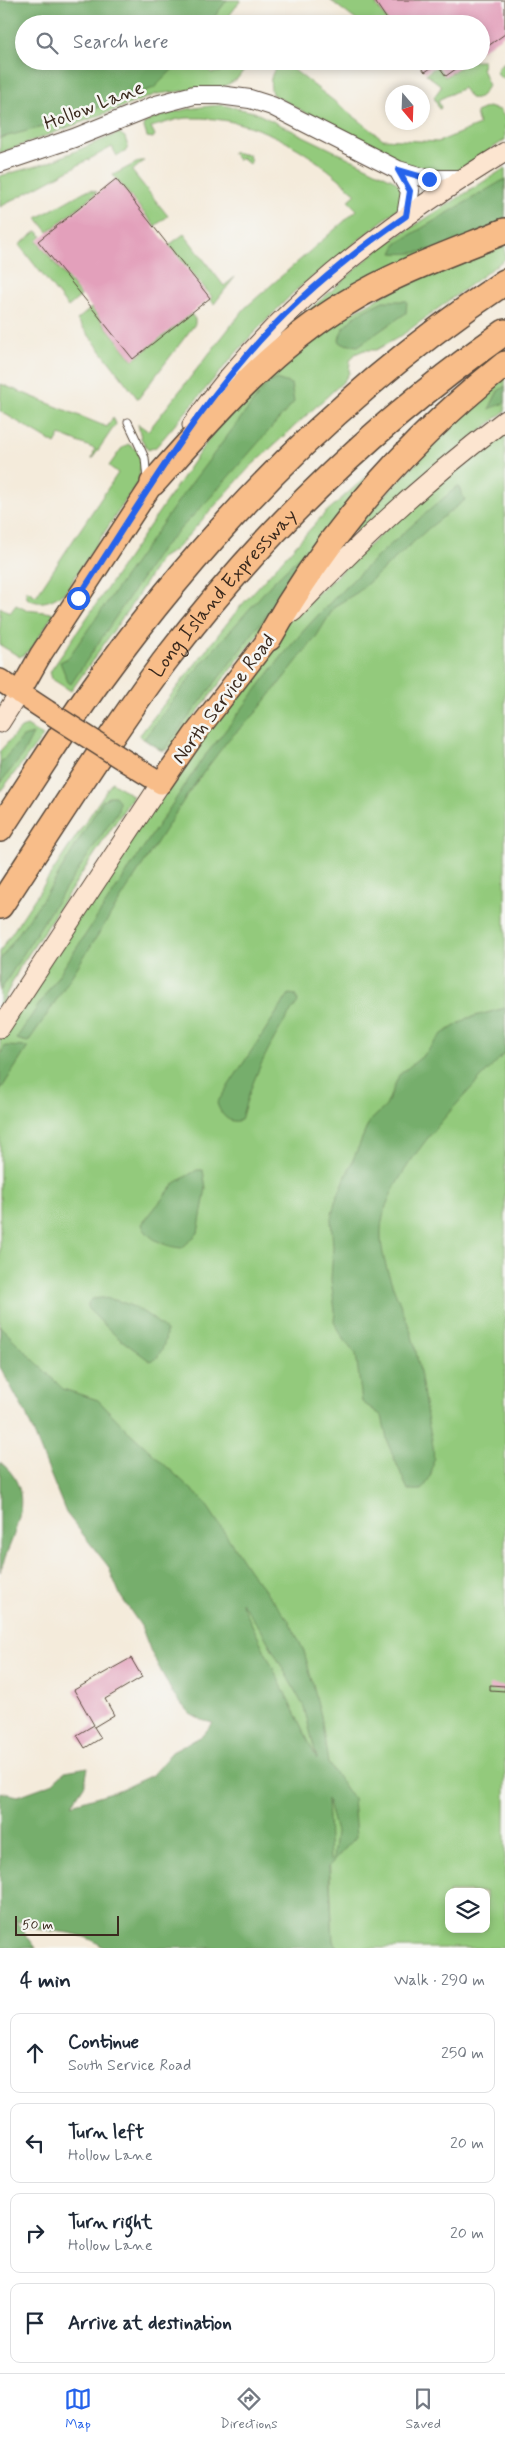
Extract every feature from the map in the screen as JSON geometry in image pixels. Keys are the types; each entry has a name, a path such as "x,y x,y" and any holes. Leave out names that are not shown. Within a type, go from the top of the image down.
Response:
{"highway":[{"path":"151,487 253,376 310,327 345,303 381,283 505,231"},
{"name":"Long Island Expressway","path":"0,829 100,679 160,600 224,526 295,452 368,385 445,324 505,282"},
{"name":"Long Island Expressway","path":"0,906 136,702 228,584 298,508 355,453 446,375 505,332"},
{"path":"269,638 309,571 368,495 405,454 481,383 505,364"}],"main road":[{"path":"0,723 41,654 207,404 264,336 318,284 356,252 461,179 505,152"},
{"name":"North Service Road","path":"0,1028 194,735 269,638 362,540 434,476 505,420"},
{"path":"0,680 161,783"}],"street":[{"name":"Hollow Lane","path":"0,163 74,138 156,105 194,95 219,95 250,99 272,106 398,170 429,179 461,179"},
{"path":"398,170 410,191 406,216"}],"lane":[{"path":"128,422 145,458 151,487"}],"green space":[{"path":"0,0 241,0 230,15 15,15 15,70 208,70 212,73 222,70 234,70 237,72 238,70 244,70 237,79 225,86 157,94 0,153"},
{"path":"0,0 227,0 216,15 15,15 15,70 172,70 154,88 39,128 0,138"},
{"path":"330,0 339,2 340,0 373,0 384,15 349,15"},
{"path":"505,62 505,79 499,76 497,70"},
{"path":"275,70 294,70 383,139 438,142 479,125 476,112 488,107 500,110 505,118 505,140 457,171 424,171 384,156 272,94 270,84"},
{"path":"432,70 440,70 445,77 456,70 483,70 488,85 482,95 477,98 470,98 463,88 438,100 441,108 439,109 434,97 442,86 426,74"},
{"path":"222,105 254,112 394,180 402,188 403,201 396,210 295,291 248,339 156,447 148,450 141,438 138,424 148,431 245,308 357,210 348,201 356,194 320,163 280,139 259,130 237,123 213,119 184,118 151,127 155,135 153,138 147,137 143,124 152,120 181,110"},
{"path":"119,133 125,137 128,147 125,152 117,156 112,147 0,207 0,176 47,163"},
{"path":"232,152 249,155 251,161 249,164 242,158 238,160"},
{"path":"140,161 144,161 132,171 168,216 155,226 113,175"},
{"path":"505,168 505,226 377,276 298,320 381,247"},
{"path":"505,179 505,221 435,249 421,252 392,253 397,243"},
{"path":"85,191 97,192 48,232 37,218"},
{"path":"37,231 42,236 37,241 81,296 68,307 19,245"},
{"path":"184,234 224,286 235,277 214,304 210,299 212,297 169,245"},
{"path":"505,241 505,259 401,336 376,350 364,350 355,354 350,361 349,373 344,381 249,468 176,549 160,559 135,600 71,691 52,679 50,672 212,434 262,379 335,322 410,281"},
{"path":"383,301 407,301 406,313 358,346 343,344 339,341 344,327 350,321"},
{"path":"91,308 133,360 191,314 195,319 195,324 138,399 77,320"},
{"path":"505,372 505,411 357,532 354,527"},
{"path":"276,379 291,384 294,402 209,499 161,549 71,684 68,682 60,662 68,658 181,497 266,385"},
{"path":"1,384 107,427 113,417 116,424 92,459 95,449 60,435 55,444 0,411"},
{"path":"505,386 505,403 489,409 498,391"},
{"path":"505,420 505,1948 333,1948 326,1779 0,1337 0,1028 269,638"},
{"path":"411,437 168,750 160,750 139,736 239,608 324,514"},
{"path":"128,444 137,450 141,460 139,480 65,592 52,600 42,602 32,601 27,598 26,590 36,596 118,473 109,466 121,449"},
{"path":"458,486 465,500 429,528 358,592 335,606 316,637 255,714 228,740 191,789 28,1042 16,1039 203,758 274,666 304,630 353,580"},
{"path":"305,553 304,559 265,617 163,751 144,739 196,670 273,582"},
{"path":"16,605 26,610 54,613 32,648 20,657 0,645 0,607 10,613"},
{"path":"27,726 43,736 0,792 0,751 21,728"},
{"path":"33,734 22,756 0,783 0,764 23,737"},
{"path":"112,782 133,796 20,967 0,1007 0,951"},
{"path":"110,796 115,796 119,801 118,811 49,913 0,991 0,960 53,884 102,801"},
{"path":"289,994 296,995 298,1002 264,1058 241,1120 232,1121 222,1114 217,1103"},
{"path":"505,1008 505,1053 453,1108 417,1152 390,1196 383,1216 381,1231 385,1262 415,1347 434,1457 431,1474 422,1490 408,1490 388,1444 382,1416 362,1402 356,1354 343,1338 334,1322 335,1311 331,1280 333,1247 331,1219 335,1202 369,1122 386,1106 399,1075 424,1055 442,1034 468,1018"},
{"path":"5,1046 28,1047 0,1091 0,1055"},
{"path":"197,1170 203,1170 206,1188 198,1233 182,1248 170,1246 152,1238 142,1224 175,1183"},
{"path":"101,1298 119,1301 136,1308 153,1319 166,1331 163,1346 156,1359 150,1361 116,1336 88,1309 88,1303 92,1299"},
{"path":"0,1326 63,1389 98,1400 127,1430 204,1501 249,1570 289,1621 304,1651 321,1716 328,1763 353,1799 356,1837 329,1866 333,1941 338,1948 104,1948 88,1938 29,1927 15,1920 36,1948 0,1948 0,1792 18,1796 51,1784 65,1771 88,1767 85,1784 72,1804 122,1789 152,1775 172,1752 202,1736 213,1723 201,1720 190,1714 174,1696 151,1652 141,1626 121,1597 108,1566 66,1513 26,1414 0,1367","holes":["241,1602 262,1631 304,1707 317,1759","327,1799 336,1832 333,1858 330,1861"]},
{"path":"0,1462 12,1474 19,1487 21,1500 16,1529 0,1572"}],"building":[{"path":"374,0 505,0 505,34 490,45 490,15 384,15"},
{"path":"442,70 454,70 446,76"},
{"path":"116,179 210,298 133,359 38,241"},
{"path":"131,1658 142,1677 105,1699 114,1715 94,1727 101,1738 85,1748 77,1735 94,1725 74,1690"},
{"path":"490,1685 505,1686 505,1691 490,1690"}],"route":[{"path":"78,598 180,442 207,404 247,355 318,284 356,252 406,216 411,196 409,186 398,170 420,178 429,179"}]}
